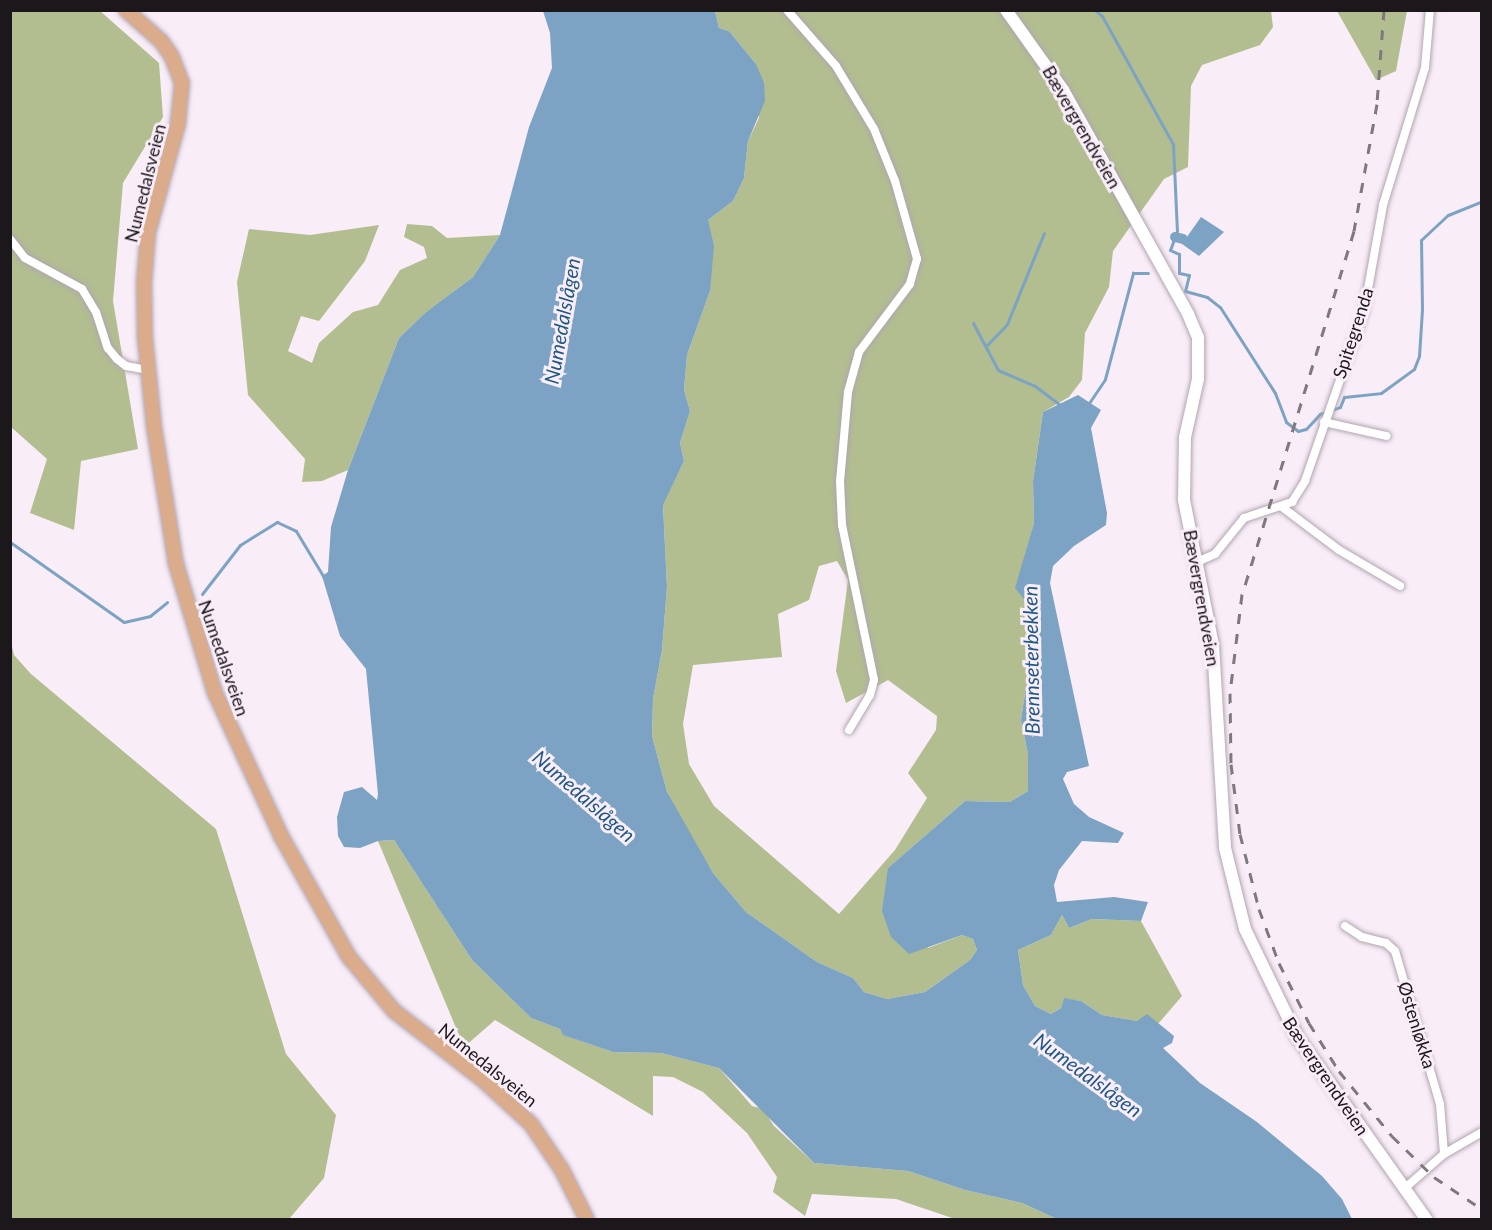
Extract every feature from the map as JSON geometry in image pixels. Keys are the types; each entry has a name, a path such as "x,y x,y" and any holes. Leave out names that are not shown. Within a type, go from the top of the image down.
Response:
{"main road":[{"name":"Numedalsveien","path":"126,10 154,34 172,57 183,92 146,252 144,308 148,370 163,486 186,605 219,703 281,836 337,938 365,978 415,1030 482,1079 531,1124 562,1170 587,1220"},
{"name":"Bævergrendveien","path":"1006,10 1063,90 1194,327 1200,363 1182,467 1184,500 1213,645 1225,848 1245,929 1298,1038 1427,1220"}],"street":[{"path":"787,10 836,66 874,129 895,181 917,259 910,284 859,352 848,392 840,481 842,525 874,680 870,695 849,730"},
{"name":"Spitegrenda","path":"1282,507 1292,502 1301,489 1364,311 1389,183 1422,80 1430,10"},
{"path":"10,239 25,258 82,289 96,312 108,348 126,366 148,370"},
{"path":"1324,422 1386,436"},
{"path":"1197,562 1215,554 1244,518 1282,507 1339,550 1400,586"},
{"name":"Østenløkka","path":"1345,926 1362,937 1386,943 1395,951 1440,1104 1444,1154"},
{"path":"1405,1188 1444,1154 1482,1132"}],"green space":[{"path":"11,11 100,11 159,63 163,117 123,183 113,301 138,449 81,461 74,530 30,513 47,459 11,427"},
{"path":"715,11 1271,11 1273,27 1260,45 1202,65 1191,86 1188,167 1164,179 1113,251 1109,287 1085,333 1082,380 1069,397 1043,412 1033,481 1034,523 1016,588 1027,603 1035,627 1021,720 1028,754 1028,791 1010,802 965,801 888,868 928,948 962,935 973,939 977,950 970,960 925,992 887,999 864,992 853,978 817,962 746,912 713,873 677,815 667,792 652,736 653,699 662,650 667,587 663,504 684,461 680,443 690,411 684,390 687,355 710,291 708,220 733,201 744,178 748,141 759,118 756,64 729,31 719,28","holes":["837,561 848,580 836,671 846,703 888,680 937,716 936,730 908,773 927,798 895,850 839,914 714,806 689,764 683,724 693,665 782,657 778,614 809,600 819,566"]},
{"path":"1337,11 1407,11 1396,71 1376,80"},
{"path":"407,224 432,226 447,238 500,235 473,277 426,312 399,338 348,470 322,481 302,482 305,459 248,395 237,282 249,229 310,235 379,225 365,261 319,321 301,316 288,351 312,363 319,343 353,312 378,305 400,270 427,258 424,247 404,237"},
{"path":"11,642 14,655 31,674 216,829 286,1054 336,1115 324,1178 289,1219 11,1219"},
{"path":"394,840 472,960 531,1018 560,1029 564,1035 613,1052 661,1053 719,1068 752,1106 763,1109 774,1126 814,1163 908,1171 965,1190 1022,1203 1057,1219 955,1219 896,1199 812,1194 805,1216 773,1192 777,1177 747,1133 703,1092 673,1077 653,1076 653,1116 495,1020 464,1047 378,841"},
{"path":"1062,915 1069,928 1092,919 1141,921 1182,996 1158,1024 1147,1015 1137,1021 1102,1015 1081,1001 1064,999 1061,1008 1051,1014 1035,1006 1023,985 1018,950 1051,935"}],"water":[{"name":"Numedalslågen","path":"543,11 715,11 719,28 729,31 756,64 764,83 765,101 748,141 744,178 733,201 708,220 714,246 710,291 687,355 684,390 690,411 680,443 684,461 663,505 667,587 662,650 653,699 652,736 667,792 713,873 746,912 817,962 853,978 864,992 887,999 925,992 970,960 977,950 973,939 962,935 909,954 891,937 882,911 888,868 965,801 1010,802 1028,791 1028,754 1021,720 1035,627 1027,603 1015,588 1034,523 1033,481 1043,412 1078,395 1101,410 1091,428 1107,513 1106,525 1074,546 1053,566 1050,583 1089,766 1067,772 1063,779 1074,804 1089,817 1124,833 1118,843 1082,841 1059,870 1054,885 1057,902 1114,897 1148,902 1141,921 1092,919 1069,928 1062,915 1051,935 1018,950 1023,985 1035,1006 1051,1014 1061,1008 1064,998 1081,1001 1102,1015 1137,1021 1147,1014 1174,1036 1172,1043 1163,1048 1200,1083 1257,1122 1322,1176 1342,1199 1352,1219 1057,1219 1022,1203 965,1190 908,1171 814,1163 719,1068 661,1053 613,1052 563,1035 560,1029 531,1018 472,960 394,840 378,841 360,848 344,847 338,836 337,817 344,792 362,787 377,800 378,794 366,669 340,636 322,576 328,572 331,527 348,470 399,338 426,312 473,277 500,235 529,127 552,68 550,33"},
{"path":"1201,217 1224,232 1199,256 1182,244"}],"waterway":[{"path":"1095,10 1102,16 1173,144 1177,231 1170,250 1179,254 1179,273 1189,275 1185,291 1207,297 1220,307 1275,393 1286,422 1298,431 1306,429 1320,414 1340,407 1344,397 1381,393 1414,369 1419,356 1422,309 1421,240 1448,215 1482,201"},
{"path":"986,346 1007,324 1044,233"},
{"path":"1175,237 1183,239"},
{"name":"Brennseterbekken","path":"1087,406 1105,379 1133,273 1148,273"},
{"path":"973,323 998,370 1035,386 1062,406"},
{"path":"202,594 240,545 277,522 296,531 325,579"},
{"path":"10,542 124,622 150,616 167,602"}],"railway":[{"path":"1384,10 1377,104 1354,231 1242,594 1230,693 1231,764 1240,834 1259,909 1279,963 1309,1023 1339,1071 1392,1136 1434,1177 1482,1209"}]}
